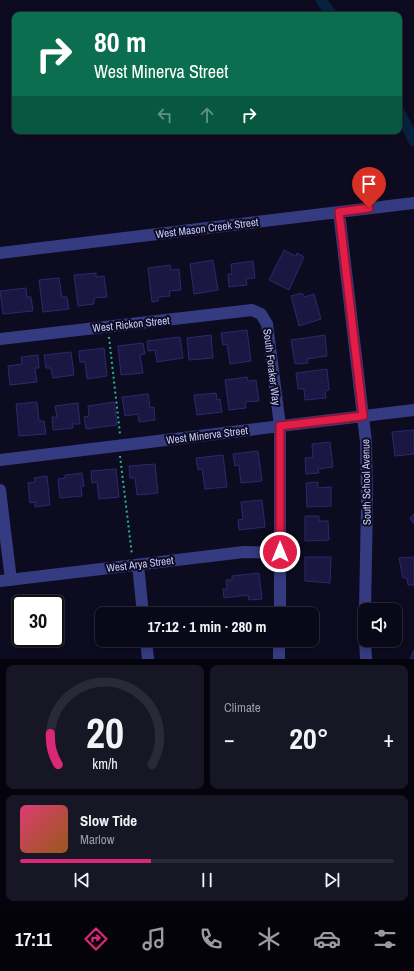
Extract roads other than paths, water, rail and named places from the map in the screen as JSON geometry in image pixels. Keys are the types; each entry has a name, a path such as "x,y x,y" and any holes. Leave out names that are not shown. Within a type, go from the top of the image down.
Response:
{"street":[{"name":"West Mason Creek Street","path":"0,253 414,203"},
{"name":"South School Avenue","path":"339,212 363,416 367,504 365,603"},
{"name":"West Rickon Street","path":"0,339 252,310 261,314"},
{"name":"South Foraker Way","path":"261,314 267,324 280,426 280,607"},
{"name":"West Minerva Street","path":"0,460 414,410"},
{"path":"0,490 5,580"},
{"name":"West Arya Street","path":"5,580 244,552 280,552"},
{"path":"138,565 142,607"},
{"path":"147,647 148,659"},
{"path":"279,659 280,647"},
{"path":"365,647 366,659"}],"waterway":[{"path":"321,0 330,12"},
{"path":"402,117 414,141"}]}
